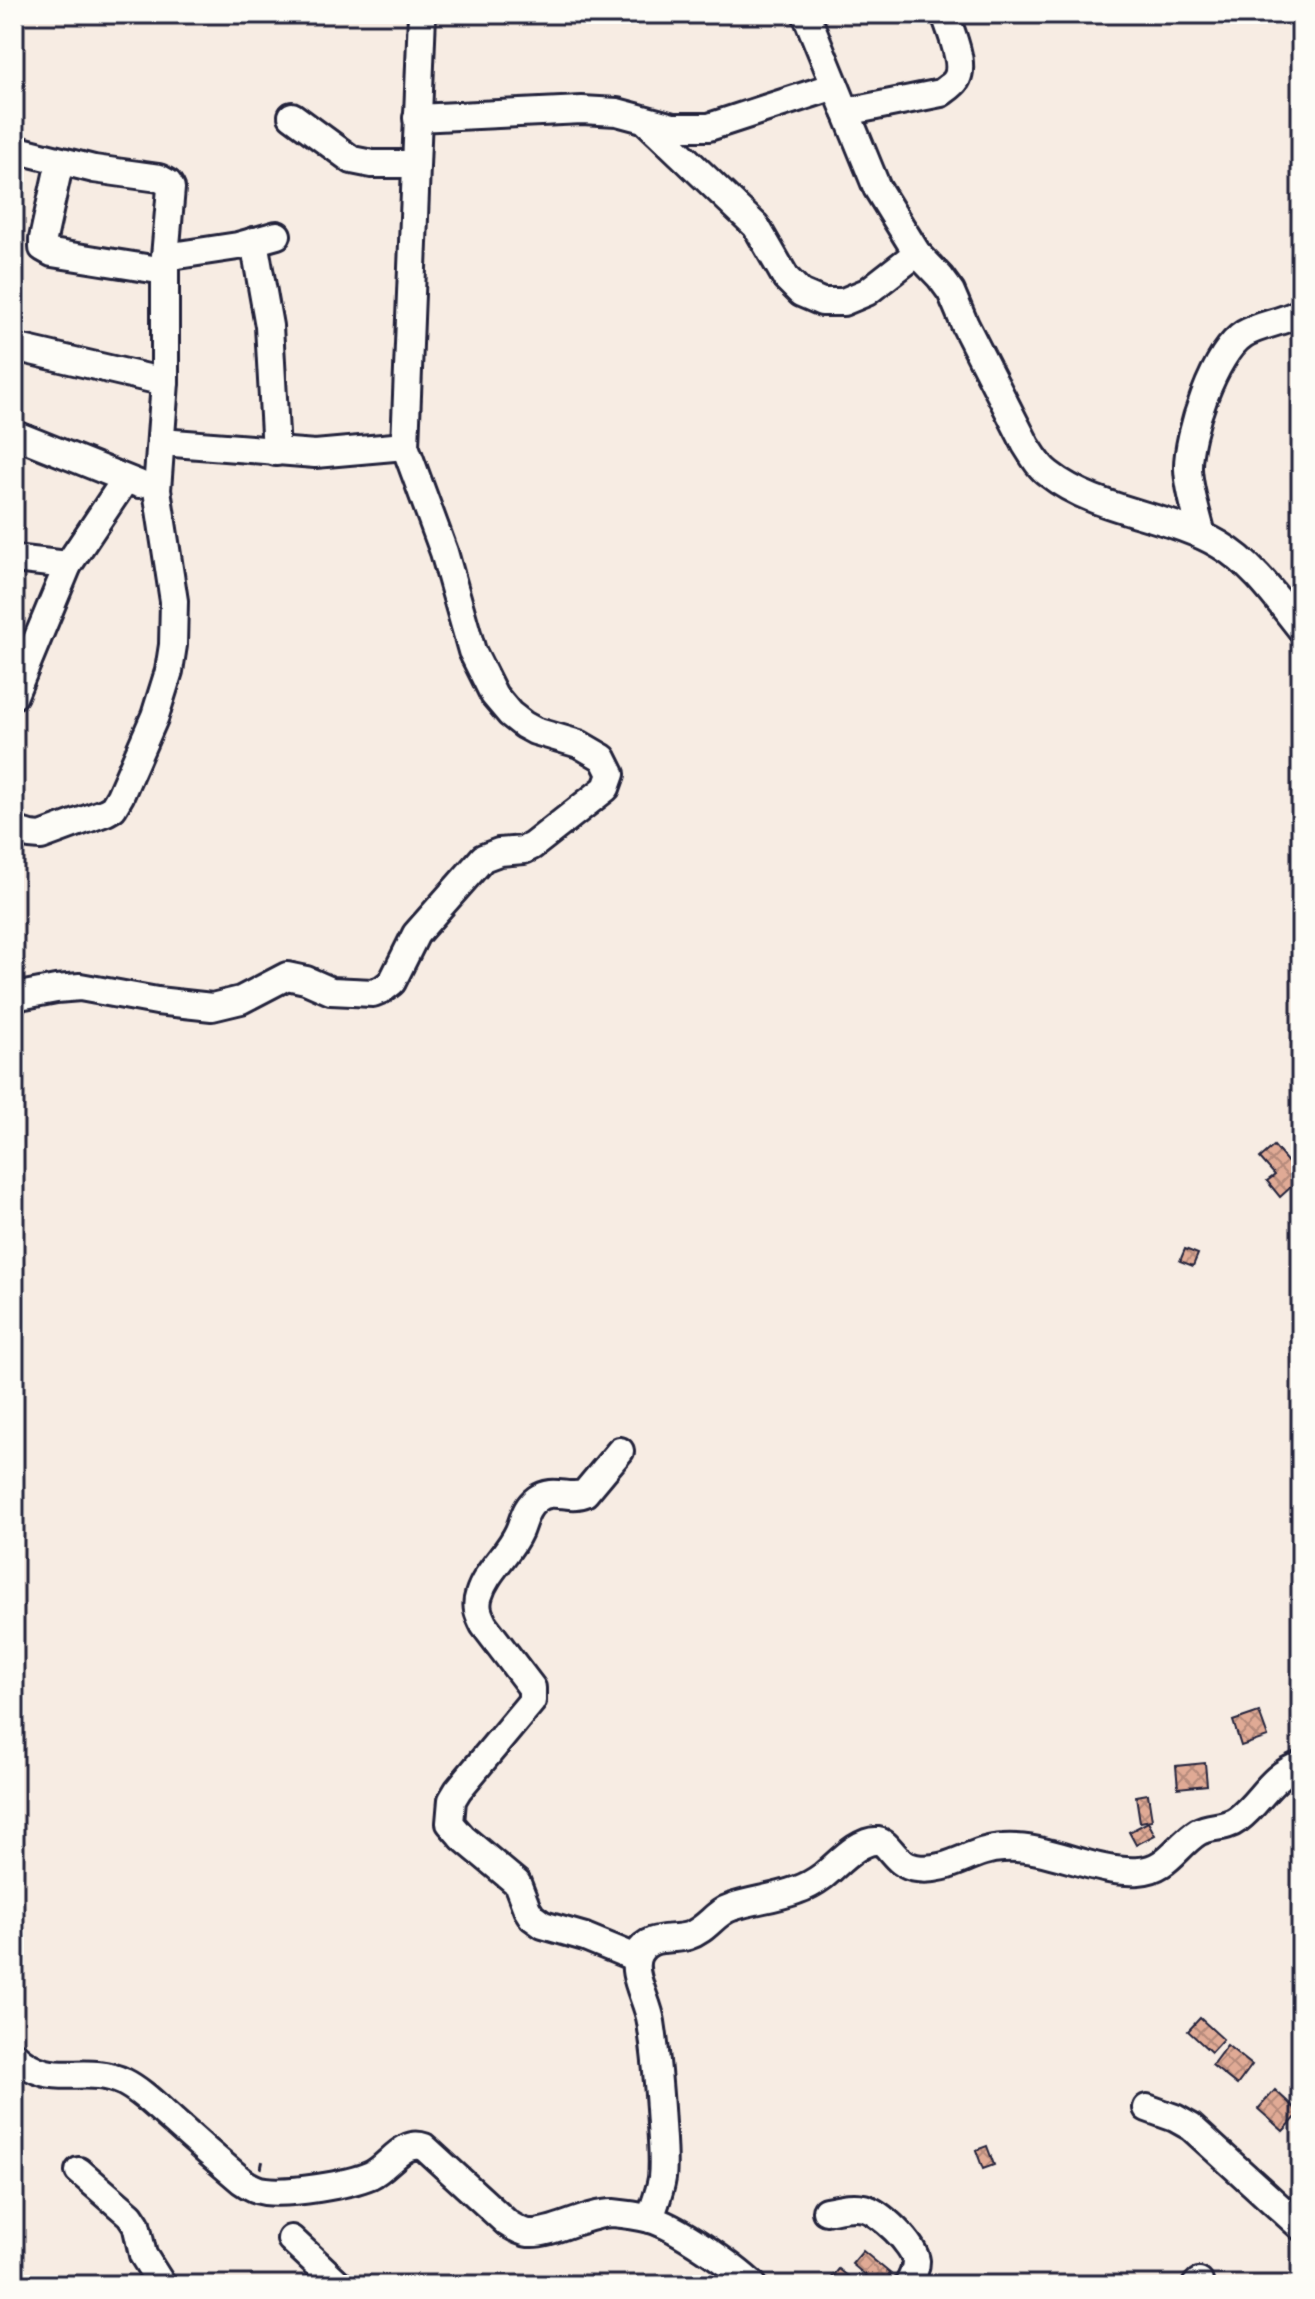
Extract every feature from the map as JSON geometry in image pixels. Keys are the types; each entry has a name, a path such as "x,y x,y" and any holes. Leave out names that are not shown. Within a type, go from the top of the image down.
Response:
{"street":[{"path":"14,997 80,987 212,1007 241,1000 287,976 331,991 373,993 392,982 416,934 483,858 532,846 606,788 611,774 603,758 579,744 524,725 494,695 472,651 444,552 405,446 422,14"},
{"path":"806,14 877,188 917,253 951,292 1026,445 1038,463 1068,487 1202,535 1223,547 1252,569 1301,629"},
{"path":"846,112 941,93 949,87 958,78 960,65 945,14"},
{"path":"417,118 582,110 617,112 673,127 709,127 835,86"},
{"path":"292,116 352,160 372,164 416,164"},
{"path":"644,119 756,226 786,278 801,293 822,302 843,302 867,292 917,253"},
{"path":"14,149 94,169 159,178 168,183 171,193 165,264 165,382 157,490 174,609 169,671 155,716 113,808 41,836 14,830"},
{"path":"60,161 43,239 43,248 52,253 165,264 266,238 276,452"},
{"path":"1202,535 1189,482 1189,451 1196,423 1217,369 1233,343 1243,335 1301,312"},
{"path":"14,347 165,382"},
{"path":"14,434 157,490"},
{"path":"161,442 315,454 405,446"},
{"path":"14,695 68,565 125,480"},
{"path":"14,559 68,565"},
{"path":"620,1451 585,1493 577,1496 551,1492 528,1508 514,1540 479,1594 479,1614 484,1625 532,1688 533,1695 529,1707 458,1790 452,1800 450,1823 463,1838 517,1883 527,1909 543,1925 585,1937 636,1958"},
{"path":"650,2219 662,2175 662,2133 651,2021 635,1973 636,1958 651,1941 680,1938 702,1930 731,1907 808,1886 848,1854 870,1842 881,1842 896,1860 916,1868 946,1867 984,1851 1020,1847 1111,1869 1140,1871 1155,1868 1199,1832 1222,1828 1239,1819 1278,1776 1301,1765"},
{"path":"14,2055 41,2073 99,2075 123,2082 242,2181 261,2191 286,2191 367,2177 406,2148 417,2144 428,2150 493,2211 518,2230 540,2232 611,2213 650,2219 724,2261 753,2285"},
{"path":"1147,2108 1191,2127 1301,2227"},
{"path":"79,2171 130,2215 136,2224 143,2255 162,2285"},
{"path":"826,2211 864,2208 873,2211 897,2231 914,2253 916,2263 908,2285"},
{"path":"291,2239 340,2285"}],"building":[{"path":"1274,1146 1301,1178 1280,1197 1267,1181 1275,1175 1260,1158"},
{"path":"1185,1249 1198,1254 1193,1266 1180,1261"},
{"path":"1259,1712 1268,1737 1241,1746 1233,1721"},
{"path":"1205,1763 1207,1785 1178,1788 1176,1766"},
{"path":"1148,1794 1152,1820 1140,1822 1136,1796"},
{"path":"1148,1822 1155,1835 1136,1845 1129,1832"},
{"path":"1200,2018 1223,2039 1211,2052 1188,2031"},
{"path":"1227,2045 1252,2065 1237,2085 1212,2065"},
{"path":"1275,2090 1300,2113 1283,2131 1258,2109"},
{"path":"987,2146 994,2165 983,2169 976,2150"},
{"path":"863,2251 891,2274 881,2285 852,2264"},
{"path":"839,2269 858,2284 863,2277 873,2285 826,2285"}]}
